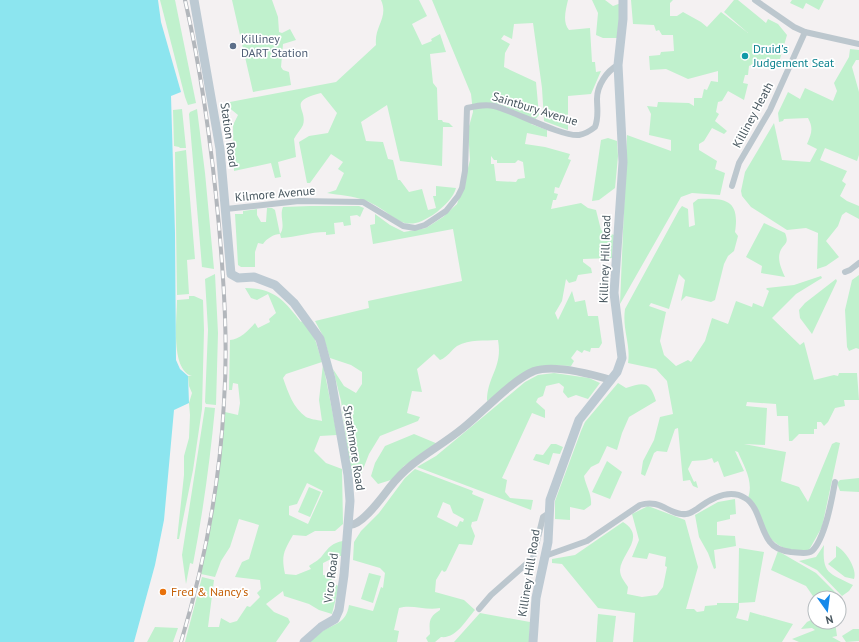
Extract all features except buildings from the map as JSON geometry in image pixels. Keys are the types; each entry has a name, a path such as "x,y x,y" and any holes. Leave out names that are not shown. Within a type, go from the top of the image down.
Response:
{"main road":[{"name":"Station Road","path":"194,0 214,107 229,209 231,274"},
{"name":"Killiney Hill Road","path":"533,642 536,598 549,531 550,500 579,420 611,380 620,366 622,351 614,293 623,162 618,65 623,19 623,0"},
{"name":"Strathmore Road","path":"231,274 238,278 254,277 274,285 294,303 320,339 331,379 348,475 349,525"},
{"name":"Vico Road","path":"304,642 335,619 339,610 349,525"}],"street":[{"path":"755,0 794,27 805,32 859,44"},
{"name":"Killiney Heath","path":"732,186 739,163 770,110 805,32"},
{"name":"Saintbury Avenue","path":"467,108 480,105 493,106 558,130 578,135 590,132 595,127 598,110 597,97 608,70 618,65"},
{"name":"Kilmore Avenue","path":"229,209 299,201 363,202 403,226 414,228 425,225 446,211 458,196 462,188 465,171 467,108"},
{"path":"845,272 859,263"},
{"name":"Strathmore Road","path":"349,525 352,525 366,516 400,475 413,462 463,428 524,376 543,369 555,369 590,374 611,380"},
{"path":"545,556 587,541 640,505 654,503 685,515 691,513 709,501 728,494 743,497 752,505 765,534 772,545 785,551 809,552 813,550 826,524 835,482"},
{"path":"479,608 504,582 532,558 543,518 549,513"}],"green space":[{"path":"160,0 175,0 196,103 188,105 185,97"},
{"path":"232,0 272,0 278,17 279,32 282,33 290,29 296,40 283,44 281,67 283,70 289,72 291,85 253,92"},
{"path":"381,0 419,0 427,16 412,24 422,45 432,41 431,39 440,34 446,52 430,54 433,83 437,88 438,120 449,123 453,127 443,127 442,166 400,161 387,105 361,122 366,141 383,142 388,159 393,160 398,180 400,180 409,192 422,189 428,210 436,208 433,196 436,196 436,186 456,188 451,198 437,212 425,220 415,223 399,221 375,205 364,200 327,193 336,190 344,173 338,169 343,162 331,154 310,183 307,183 299,142 309,136 328,133 337,113 321,93 304,99 301,103 304,119 302,127 294,139 296,157 278,162 281,177 275,178 271,163 234,171 233,125 238,115 227,106 230,102 336,82 376,45 377,32 383,12"},
{"path":"432,0 568,0 565,19 569,30 590,28 592,62 595,62 596,72 601,71 591,94 568,96 568,130 544,121 542,88 533,23 514,24 512,39 504,35 501,39 510,44 505,53 504,67 536,82 539,115 531,124 547,130 547,137 527,133 525,144 545,147 570,154 568,159 571,160 559,188 555,187 554,193 558,194 556,200 553,200 551,209 581,203 588,208 596,210 601,230 614,235 612,258 583,259 583,262 591,268 592,273 578,275 576,281 569,283 566,279 562,301 555,313 558,320 572,291 575,302 585,300 588,316 598,316 602,343 599,348 591,348 590,352 584,350 582,353 577,350 571,358 574,361 571,366 546,365 487,401 489,385 497,365 499,350 498,340 467,342 457,346 440,360 434,354 417,369 422,392 412,391 407,413 420,417 418,421 380,436 369,454 360,477 355,477 350,470 341,401 333,369 344,386 356,393 362,384 362,372 351,365 330,358 323,336 315,321 369,308 368,301 462,281 453,229 373,244 370,225 375,224 375,214 390,225 404,232 426,228 443,217 457,204 470,160 468,130 473,112 471,94","holes":["491,156 494,160 497,160 497,163 515,163 518,160 523,162 525,178 518,179 516,182 496,181 494,164 491,164"]},
{"path":"592,0 605,0 613,6 621,3 617,38 603,38 596,35 598,13"},
{"path":"631,0 673,0 670,3 670,16 677,16 683,12 707,27 721,12 748,33 724,12 734,0 738,0 766,23 768,19 778,24 787,35 780,59 764,59 749,66 748,75 745,75 743,83 748,84 744,100 728,91 722,101 718,102 716,112 719,114 715,121 727,131 724,134 712,128 704,141 699,144 699,150 717,161 715,169 725,173 720,195 692,193 681,197 620,304 627,135 671,151 671,140 649,135 651,114 647,106 657,107 658,102 689,103 694,106 694,98 702,98 704,89 707,90 711,81 718,82 718,71 688,79 666,69 650,70 649,56 660,55 661,52 674,51 673,35 662,35 659,30 656,31 654,25 633,24"},
{"path":"792,0 824,0 819,10 806,3 803,9 790,3"},
{"path":"850,49 859,50 859,60 856,60 852,67 859,92 859,155 857,161 825,148 820,160 847,171 842,181 846,184 840,196 859,206 859,219 846,212 842,215 838,226 826,241 839,257 826,266 817,269 818,233 806,228 787,230 751,207 742,196 741,191 745,172 774,123 782,160 810,162 817,149 807,144 811,134 810,122 808,118 784,119 783,121 779,122 778,113 788,92 800,99 805,88 833,101 837,91 834,83 849,57"},
{"path":"182,109 186,148 174,146 173,110"},
{"path":"197,109 214,269 202,267 189,114"},
{"path":"608,138 617,141 618,156 615,188 599,200 592,201 601,140"},
{"path":"186,150 195,259 187,260 189,294 177,295 175,152"},
{"path":"698,199 716,199 729,203 733,207 735,213 735,232 738,236 734,251 728,256 724,264 715,300 711,302 686,296 681,301 685,280 679,274 669,309 651,303 649,306 666,312 660,341 664,355 676,366 688,360 691,362 705,341 712,318 728,324 736,301 752,307 753,303 763,307 769,291 766,289 767,288 794,285 821,276 822,278 796,294 772,318 800,345 804,342 814,380 834,375 838,376 839,373 857,373 859,400 844,400 845,406 835,408 828,422 824,426 821,422 817,422 817,429 814,429 814,434 799,434 792,441 789,441 788,416 777,416 776,404 747,402 746,406 767,408 765,445 744,444 786,452 781,481 799,487 808,502 832,444 836,442 840,443 822,527 809,550 785,548 776,543 764,529 748,498 750,492 749,480 738,452 735,451 744,471 724,477 718,461 714,463 712,458 692,461 688,469 694,482 696,481 698,488 693,486 690,480 683,481 678,428 675,429 667,452 657,451 654,453 645,476 641,474 643,461 654,440 660,417 673,414 667,381 656,369 628,363 629,356 624,317 625,309 682,206 688,209 689,227 695,225 693,203"},
{"path":"359,206 364,208 360,217 357,215 350,216 351,225 344,226 343,222 334,223 335,234 326,235 326,232 320,232 281,238 280,234 282,231 283,207"},
{"path":"267,208 272,208 275,210 280,234 270,237 263,244 258,243 255,252 255,267 241,267 238,265 235,214 243,214 243,211 257,209 257,215 261,222 266,222"},
{"path":"764,223 785,233 787,240 781,249 779,258 785,277 761,273 762,266 746,257"},
{"path":"215,274 218,333 216,405 206,404 205,402 208,330 205,279"},
{"path":"859,275 859,349 856,348 849,351 847,347 845,310 852,280"},
{"path":"836,279 837,281 812,334 800,318 799,310 805,303"},
{"path":"245,288 264,290 278,297 289,307 301,322 304,319 315,339 322,362 286,374 283,378 292,399 301,413 306,417 322,421 319,400 323,364 337,435 320,436 314,451 326,463 342,469 343,524 335,531 315,531 306,536 293,535 285,549 283,562 285,574 296,575 311,569 309,566 319,559 331,546 343,541 342,556 337,556 323,563 323,575 329,576 333,573 331,583 339,586 332,614 319,610 309,604 284,596 283,591 266,604 274,612 288,618 290,622 276,642 185,642 202,577 214,580 208,627 219,627 221,618 230,623 237,621 247,606 250,607 260,597 257,593 261,589 260,580 235,577 242,562 249,559 259,525 239,519 230,547 221,561 215,577 201,574 213,513 225,412 238,415 240,403 238,384 233,383 232,390 229,390 230,340 240,336 255,323 258,328 270,322 269,319 276,313 268,294 257,300 251,298","holes":["307,483 323,491 308,524 289,515 289,506 297,504"]},
{"path":"189,296 194,296 203,300 204,330 202,409 193,470 179,539 177,539 184,475 184,456 189,438 189,403 192,393 189,386 188,376 192,376 185,372 180,364 178,354 176,342 177,300 189,299"},
{"path":"554,373 589,378 600,383 588,399 576,395 568,398 563,392 564,387 559,383 546,386 543,396 538,398 536,402 545,410 545,418 532,413 502,478 507,480 505,492 510,498 533,500 531,510 417,467 436,456 525,382 538,375"},
{"path":"618,383 626,388 642,384 646,385 654,394 656,401 629,417 617,450 607,446 599,463 591,467 584,476 591,497 591,505 584,510 570,507 570,520 555,519 555,501 585,422"},
{"path":"205,407 215,408 213,428 197,545 193,564 190,563 186,584 182,555"},
{"path":"414,434 438,444 404,466 394,479 378,484 371,476 375,463 385,446"},
{"path":"551,444 556,444 563,447 560,454 553,453 549,465 533,460 536,454 543,455"},
{"path":"607,461 622,472 610,499 592,492"},
{"path":"415,469 473,491 472,494 484,499 477,521 472,522 471,526 475,536 472,545 459,544 446,571 444,572 442,570 436,580 435,592 464,600 475,610 456,632 446,637 441,637 435,642 428,642 426,638 430,634 430,620 440,610 440,608 430,609 404,607 399,608 394,630 399,631 397,642 309,642 321,632 343,620 348,611 349,605 373,611 381,587 383,588 385,573 380,568 353,560 354,542 361,531 379,513 405,478","holes":["443,502 450,505 453,513 464,519 463,522 460,521 457,527 437,517"]},
{"path":"859,478 859,492 840,491 837,483 840,480"},
{"path":"309,487 321,492 310,517 298,512"},
{"path":"735,499 736,514 730,515 730,519 717,522 717,535 735,536 736,546 714,550 716,568 714,569 708,553 699,537 695,515 718,502"},
{"path":"648,506 685,520 698,567 686,609 694,609 697,612 704,611 705,606 717,605 717,603 738,603 739,548 764,552 755,602 739,603 736,618 748,621 750,612 793,624 782,642 633,642 635,613 598,608 562,564 552,563 552,559 575,555 623,522 633,533 631,545 624,557 620,570 620,573 628,587 627,594 642,597 657,595 663,587 667,567 665,566 666,557 649,553 647,559 632,557 639,540 632,514"},
{"path":"824,545 824,562 826,567 833,575 853,585 849,591 847,592 847,590 836,590 817,570 799,561 816,557"},
{"path":"836,546 847,555 850,560 854,570 854,579 845,577 828,564 836,557"},
{"path":"778,551 816,573 833,590 809,590 806,586 771,570"},
{"path":"369,573 381,576 373,603 361,599"},
{"path":"480,613 530,622 529,642 454,642"},
{"path":"598,614 616,616 613,642 596,642"},
{"path":"807,622 807,628 801,629"},
{"path":"155,627 178,628 173,642 147,642"},
{"path":"853,629 859,629 859,641 846,642 842,636"},
{"path":"815,630 836,630 837,636 832,637 841,642 799,642 792,639"}],"water":[{"path":"0,0 158,0 161,22 181,92 171,96 175,233 176,360 180,369 188,376 189,403 174,410 164,520 155,565 134,642 0,642"}],"railway":[{"path":"181,642 197,584 215,493 222,432 226,358 225,314 219,226 213,169 206,112 185,0"}],"place":[{"name":"Killiney DART Station","path":"233,46"},
{"name":"Druid's Judgement Seat","path":"745,56"},
{"name":"Fred & Nancy's","path":"163,592"}]}
